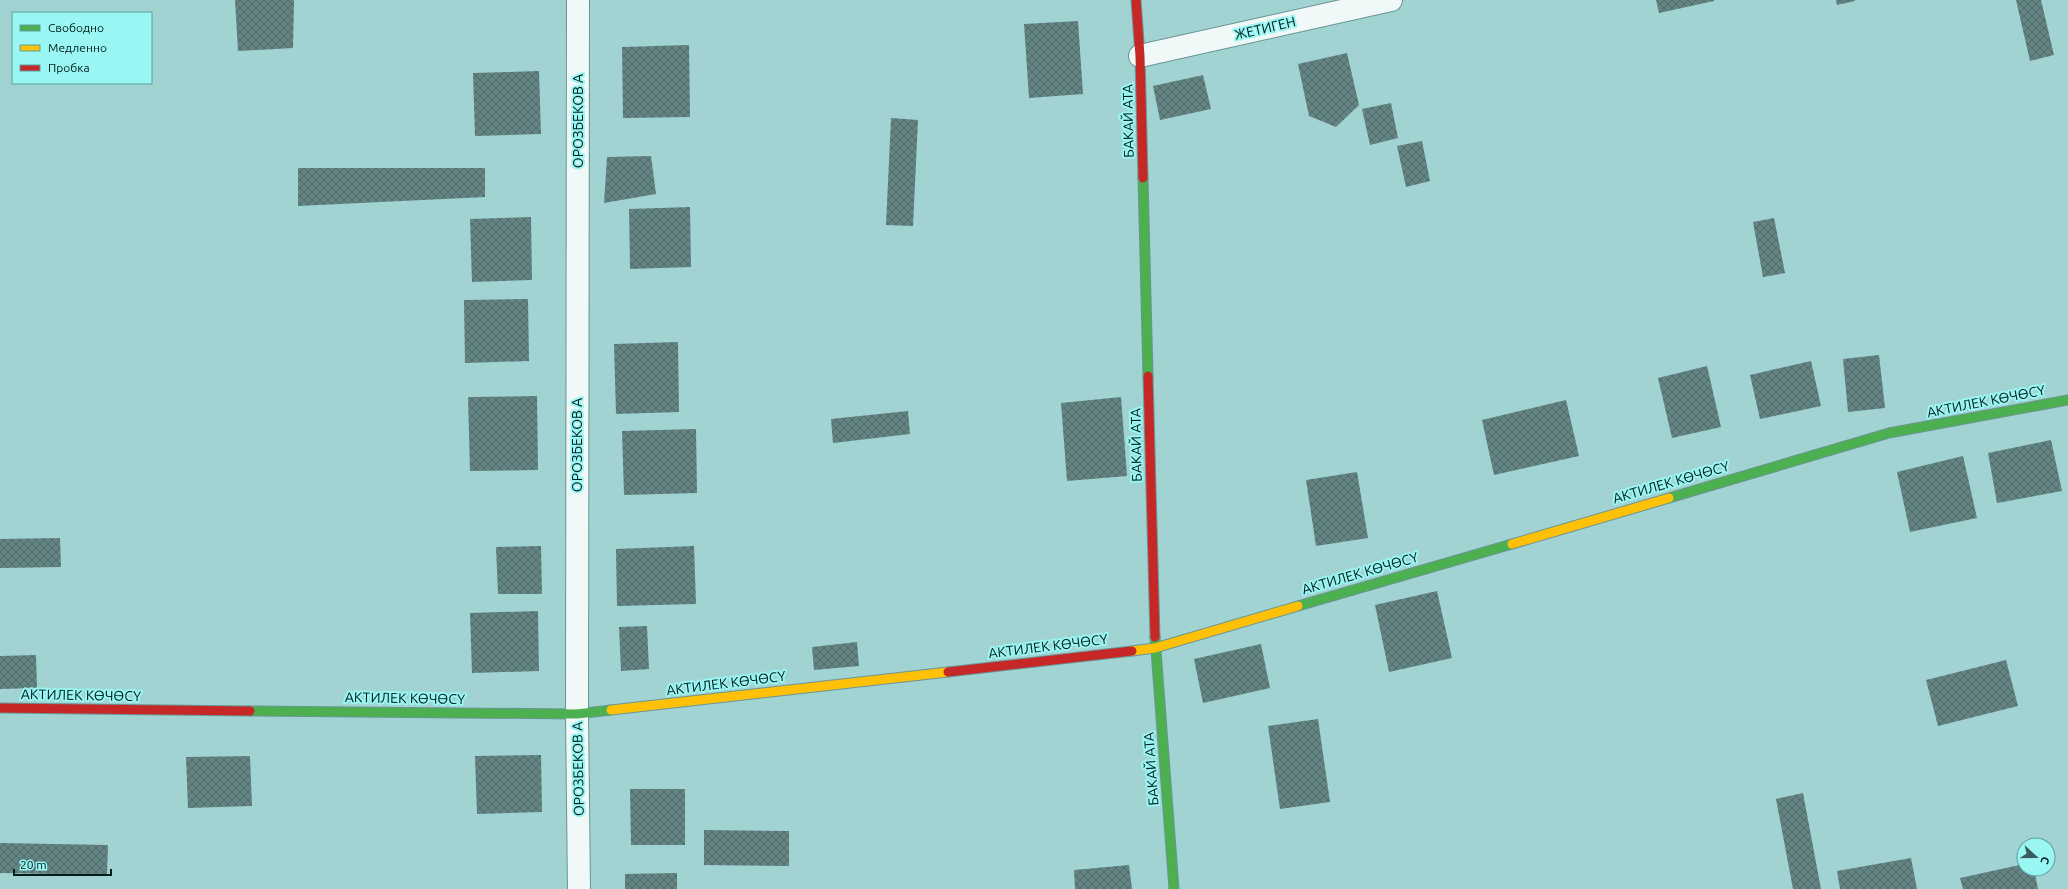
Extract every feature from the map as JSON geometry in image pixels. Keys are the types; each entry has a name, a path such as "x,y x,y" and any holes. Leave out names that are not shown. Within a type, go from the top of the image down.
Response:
{"street":[{"name":"ОРОЗБЕКОВ А","path":"578,0 577,714 579,889"},
{"name":"БАКАЙ АТА","path":"1136,0 1140,56 1155,648 1174,889"},
{"name":"ЖЕТИГЕН","path":"1140,56 1391,0"},
{"name":"АКТИЛЕК КӨЧӨСҮ","path":"0,708 577,714 1155,648 1889,433 2068,400"}],"building":[{"path":"235,0 294,0 293,48 238,51"},
{"path":"1656,0 1714,0 1714,1 1659,13"},
{"path":"1836,0 1855,0 1855,1 1837,5"},
{"path":"2016,0 2041,0 2054,55 2030,61"},
{"path":"1078,21 1083,94 1029,98 1024,24"},
{"path":"689,45 690,117 623,118 622,47"},
{"path":"1347,53 1359,105 1336,127 1309,116 1298,64"},
{"path":"539,71 541,134 475,136 473,73"},
{"path":"1203,75 1211,109 1160,120 1153,86"},
{"path":"1391,103 1398,138 1370,145 1362,109"},
{"path":"891,118 918,120 913,226 886,225"},
{"path":"1422,141 1430,181 1406,187 1397,146"},
{"path":"651,156 656,194 604,203 607,157"},
{"path":"298,168 485,168 485,197 298,206"},
{"path":"690,207 691,267 630,269 629,209"},
{"path":"531,217 532,280 472,282 470,219"},
{"path":"1774,218 1785,273 1763,277 1753,222"},
{"path":"528,299 529,361 465,363 464,300"},
{"path":"678,342 679,412 616,414 614,344"},
{"path":"1879,355 1885,408 1848,412 1843,359"},
{"path":"1811,361 1821,406 1760,419 1750,375"},
{"path":"1707,366 1721,427 1672,438 1658,378"},
{"path":"537,396 538,470 470,471 468,397"},
{"path":"1121,397 1127,476 1067,481 1061,403"},
{"path":"1566,400 1579,456 1494,475 1482,420"},
{"path":"908,411 910,434 833,443 831,419"},
{"path":"696,429 697,493 624,495 622,431"},
{"path":"2051,440 2062,491 1997,503 1988,453"},
{"path":"1963,456 1977,518 1910,532 1897,472"},
{"path":"1357,472 1368,538 1316,546 1306,480"},
{"path":"60,538 61,567 0,568 0,539"},
{"path":"541,546 542,594 498,594 496,547"},
{"path":"694,546 696,604 617,606 616,549"},
{"path":"1437,591 1452,658 1389,672 1375,605"},
{"path":"538,611 539,671 472,673 470,613"},
{"path":"647,626 649,669 621,671 619,627"},
{"path":"857,642 859,666 814,670 812,647"},
{"path":"1261,644 1270,688 1203,703 1194,659"},
{"path":"36,655 37,688 0,689 0,656"},
{"path":"2006,660 2018,706 1938,726 1926,680"},
{"path":"1318,719 1330,802 1280,809 1268,726"},
{"path":"541,755 542,812 477,814 475,756"},
{"path":"250,756 252,806 188,808 186,757"},
{"path":"630,789 685,789 685,845 631,845"},
{"path":"1803,793 1821,889 1793,889 1776,799"},
{"path":"704,830 789,831 789,866 704,865"},
{"path":"0,843 108,845 107,875 0,873"},
{"path":"1911,858 1917,889 1840,889 1837,871"},
{"path":"1129,865 1132,889 1075,889 1074,870"},
{"path":"2016,866 2016,877 2036,877 2038,889 1963,889 1960,878"},
{"path":"677,873 677,889 625,889 625,874"}],"traffic: fast":[{"path":"1143,178 1148,376"},
{"path":"1669,498 1889,433 2068,400"},
{"path":"1298,606 1512,544"},
{"path":"1155,637 1174,889"},
{"path":"250,711 577,714 611,710"}],"traffic: slow":[{"path":"1512,544 1669,498"},
{"path":"1132,651 1155,648 1298,606"},
{"path":"611,710 948,672"}],"traffic: jam":[{"path":"1136,0 1140,56 1143,178"},
{"path":"1148,376 1155,637"},
{"path":"948,672 1132,651"},
{"path":"0,708 250,711"}]}
